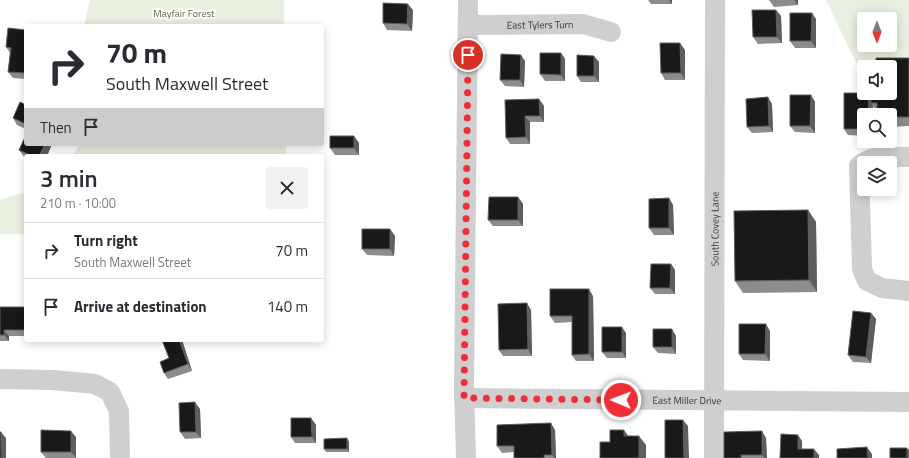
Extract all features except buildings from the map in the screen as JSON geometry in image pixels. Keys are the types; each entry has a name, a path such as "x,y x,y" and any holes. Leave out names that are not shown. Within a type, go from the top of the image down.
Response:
{"street":[{"path":"466,458 464,398 468,0"},
{"name":"South Covey Lane","path":"714,458 715,0"},
{"name":"East Tylers Turn","path":"468,25 583,24 611,32"},
{"path":"909,157 878,156 868,158 859,166 862,269 867,281 882,288 909,291"},
{"path":"0,379 52,380 95,384 110,392 119,411 120,458"},
{"name":"East Miller Drive","path":"464,398 909,402"}],"green space":[{"name":"Mayfair Forest","path":"90,0 284,0 284,24 84,24"},
{"path":"826,0 909,0 909,57 894,60 857,60 857,65"},
{"path":"78,146 286,146 286,154 74,154"},
{"path":"24,193 24,234 0,234 0,200"}],"route":[{"path":"468,55 464,398 621,400"}]}
